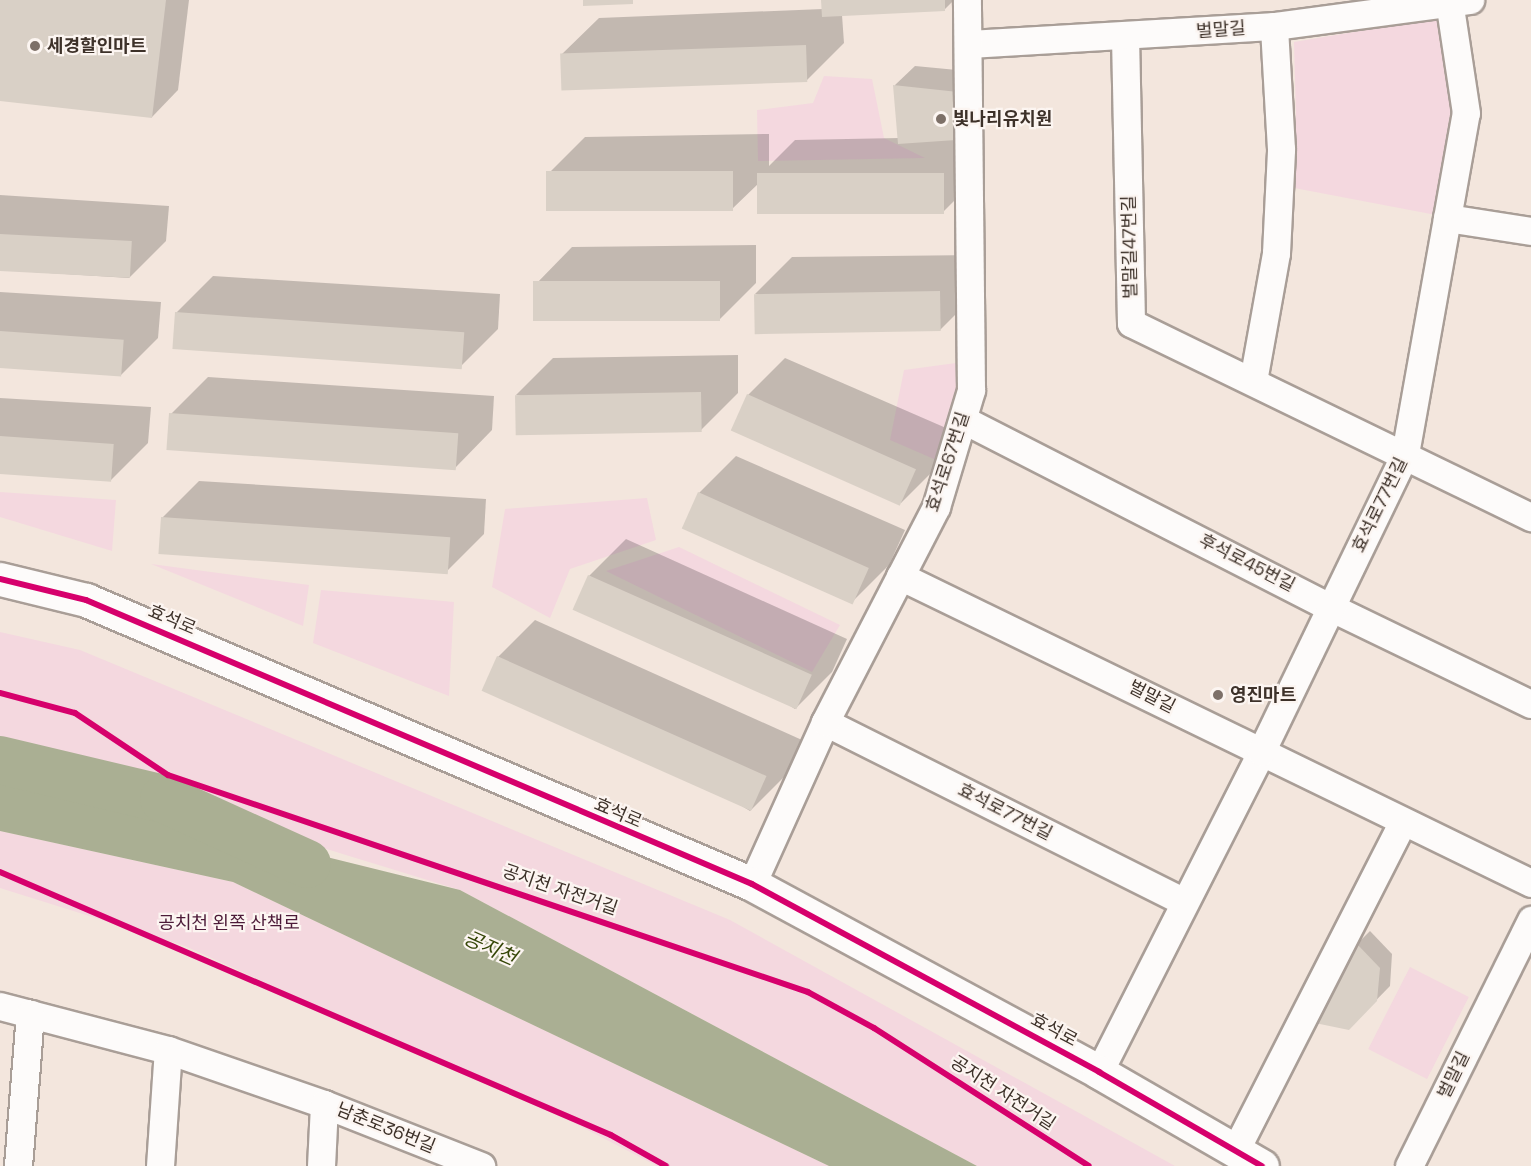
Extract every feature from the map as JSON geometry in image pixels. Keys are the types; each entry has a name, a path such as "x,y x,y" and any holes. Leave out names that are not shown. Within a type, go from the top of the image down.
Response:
{"street":[{"name":"효석로67번길","path":"752,884 825,722 936,507 972,390 970,44 967,0"},
{"name":"벌말길","path":"970,44 1274,26 1456,1"},
{"name":"효석로77번길","path":"1099,1071 1262,752 1405,454 1466,113 1456,1"},
{"path":"1253,381 1276,253 1281,149 1274,26"},
{"name":"벌말길47번길","path":"1125,36 1131,323 1531,517"},
{"path":"1447,218 1531,231"},
{"name":"후석로45번길","path":"963,420 1330,607 1531,705"},
{"name":"벌말길","path":"900,576 1262,752 1402,824 1531,883"},
{"name":"효석로","path":"0,579 86,600 752,884 1099,1071 1248,1158"},
{"name":"효석로77번길","path":"825,722 1185,902"},
{"path":"1248,1158 1402,824"},
{"name":"벌말길","path":"1409,1166 1531,920"},
{"name":"남춘로36번길","path":"0,1006 168,1050 324,1104 481,1166"},
{"path":"18,1166 30,1013"},
{"path":"160,1166 168,1050"},
{"name":"남춘로36번길","path":"321,1166 324,1104"}],"green space":[{"path":"1450,16 1460,135 1436,215 1289,187 1296,115 1294,42"},
{"path":"824,76 872,79 884,138 925,158 758,161 757,110 813,103"},
{"path":"971,361 982,415 957,469 890,440 904,370"},
{"path":"0,492 116,500 112,551 0,517"},
{"path":"647,498 656,540 570,569 550,618 492,587 505,509"},
{"path":"679,547 840,625 812,672 606,571"},
{"path":"151,564 309,585 303,626"},
{"path":"321,590 454,602 449,696 313,643"},
{"path":"0,632 80,650 730,920 1175,1166 977,1166 460,890 164,799 0,760"},
{"name":"공치천 왼쪽 산책로","path":"0,831 233,882 829,1166 657,1166 572,1122 185,946 0,888"},
{"path":"1410,967 1469,997 1427,1079 1368,1049"}],"water":[{"path":"0,776 460,890 977,1166 829,1166 233,882 0,831"}],"building":[{"path":"0,0 166,0 152,118 0,101"},
{"path":"583,0 633,0 633,4 583,6"},
{"path":"821,0 945,0 945,11 822,17"},
{"path":"806,45 807,82 561,91 560,54"},
{"path":"893,85 958,92 956,140 898,144"},
{"path":"546,171 733,171 733,211 546,211"},
{"path":"757,173 944,173 944,214 757,214"},
{"path":"0,234 132,241 130,278 0,271"},
{"path":"533,281 720,281 720,321 533,321"},
{"path":"940,291 941,331 755,334 754,294"},
{"path":"175,312 464,332 462,369 172,349"},
{"path":"0,331 124,340 121,377 0,368"},
{"path":"701,392 702,432 516,435 515,395"},
{"path":"747,394 916,469 900,506 731,431"},
{"path":"169,413 458,433 456,470 166,450"},
{"path":"0,436 114,444 111,482 0,474"},
{"path":"698,492 869,568 853,605 682,529"},
{"path":"161,517 450,537 448,574 158,554"},
{"path":"588,575 812,675 796,709 573,610"},
{"path":"497,656 766,776 751,811 482,691"},
{"path":"1356,943 1380,968 1377,1001 1349,1030 1315,1023"}],"waterway":[{"name":"공지천","path":"0,760 164,799 307,864"}],"cycle path":[{"path":"0,579 86,600 752,884 1099,1072 1262,1166"},
{"name":"공지천 자전거길","path":"0,693 75,713 168,775 808,992 874,1028 1089,1166"},
{"path":"0,872 611,1135 666,1166"}],"place":[{"name":"세경할인마트","path":"35,46"},
{"name":"빛나리유치원","path":"941,119"},
{"name":"영진마트","path":"1218,695"}]}
